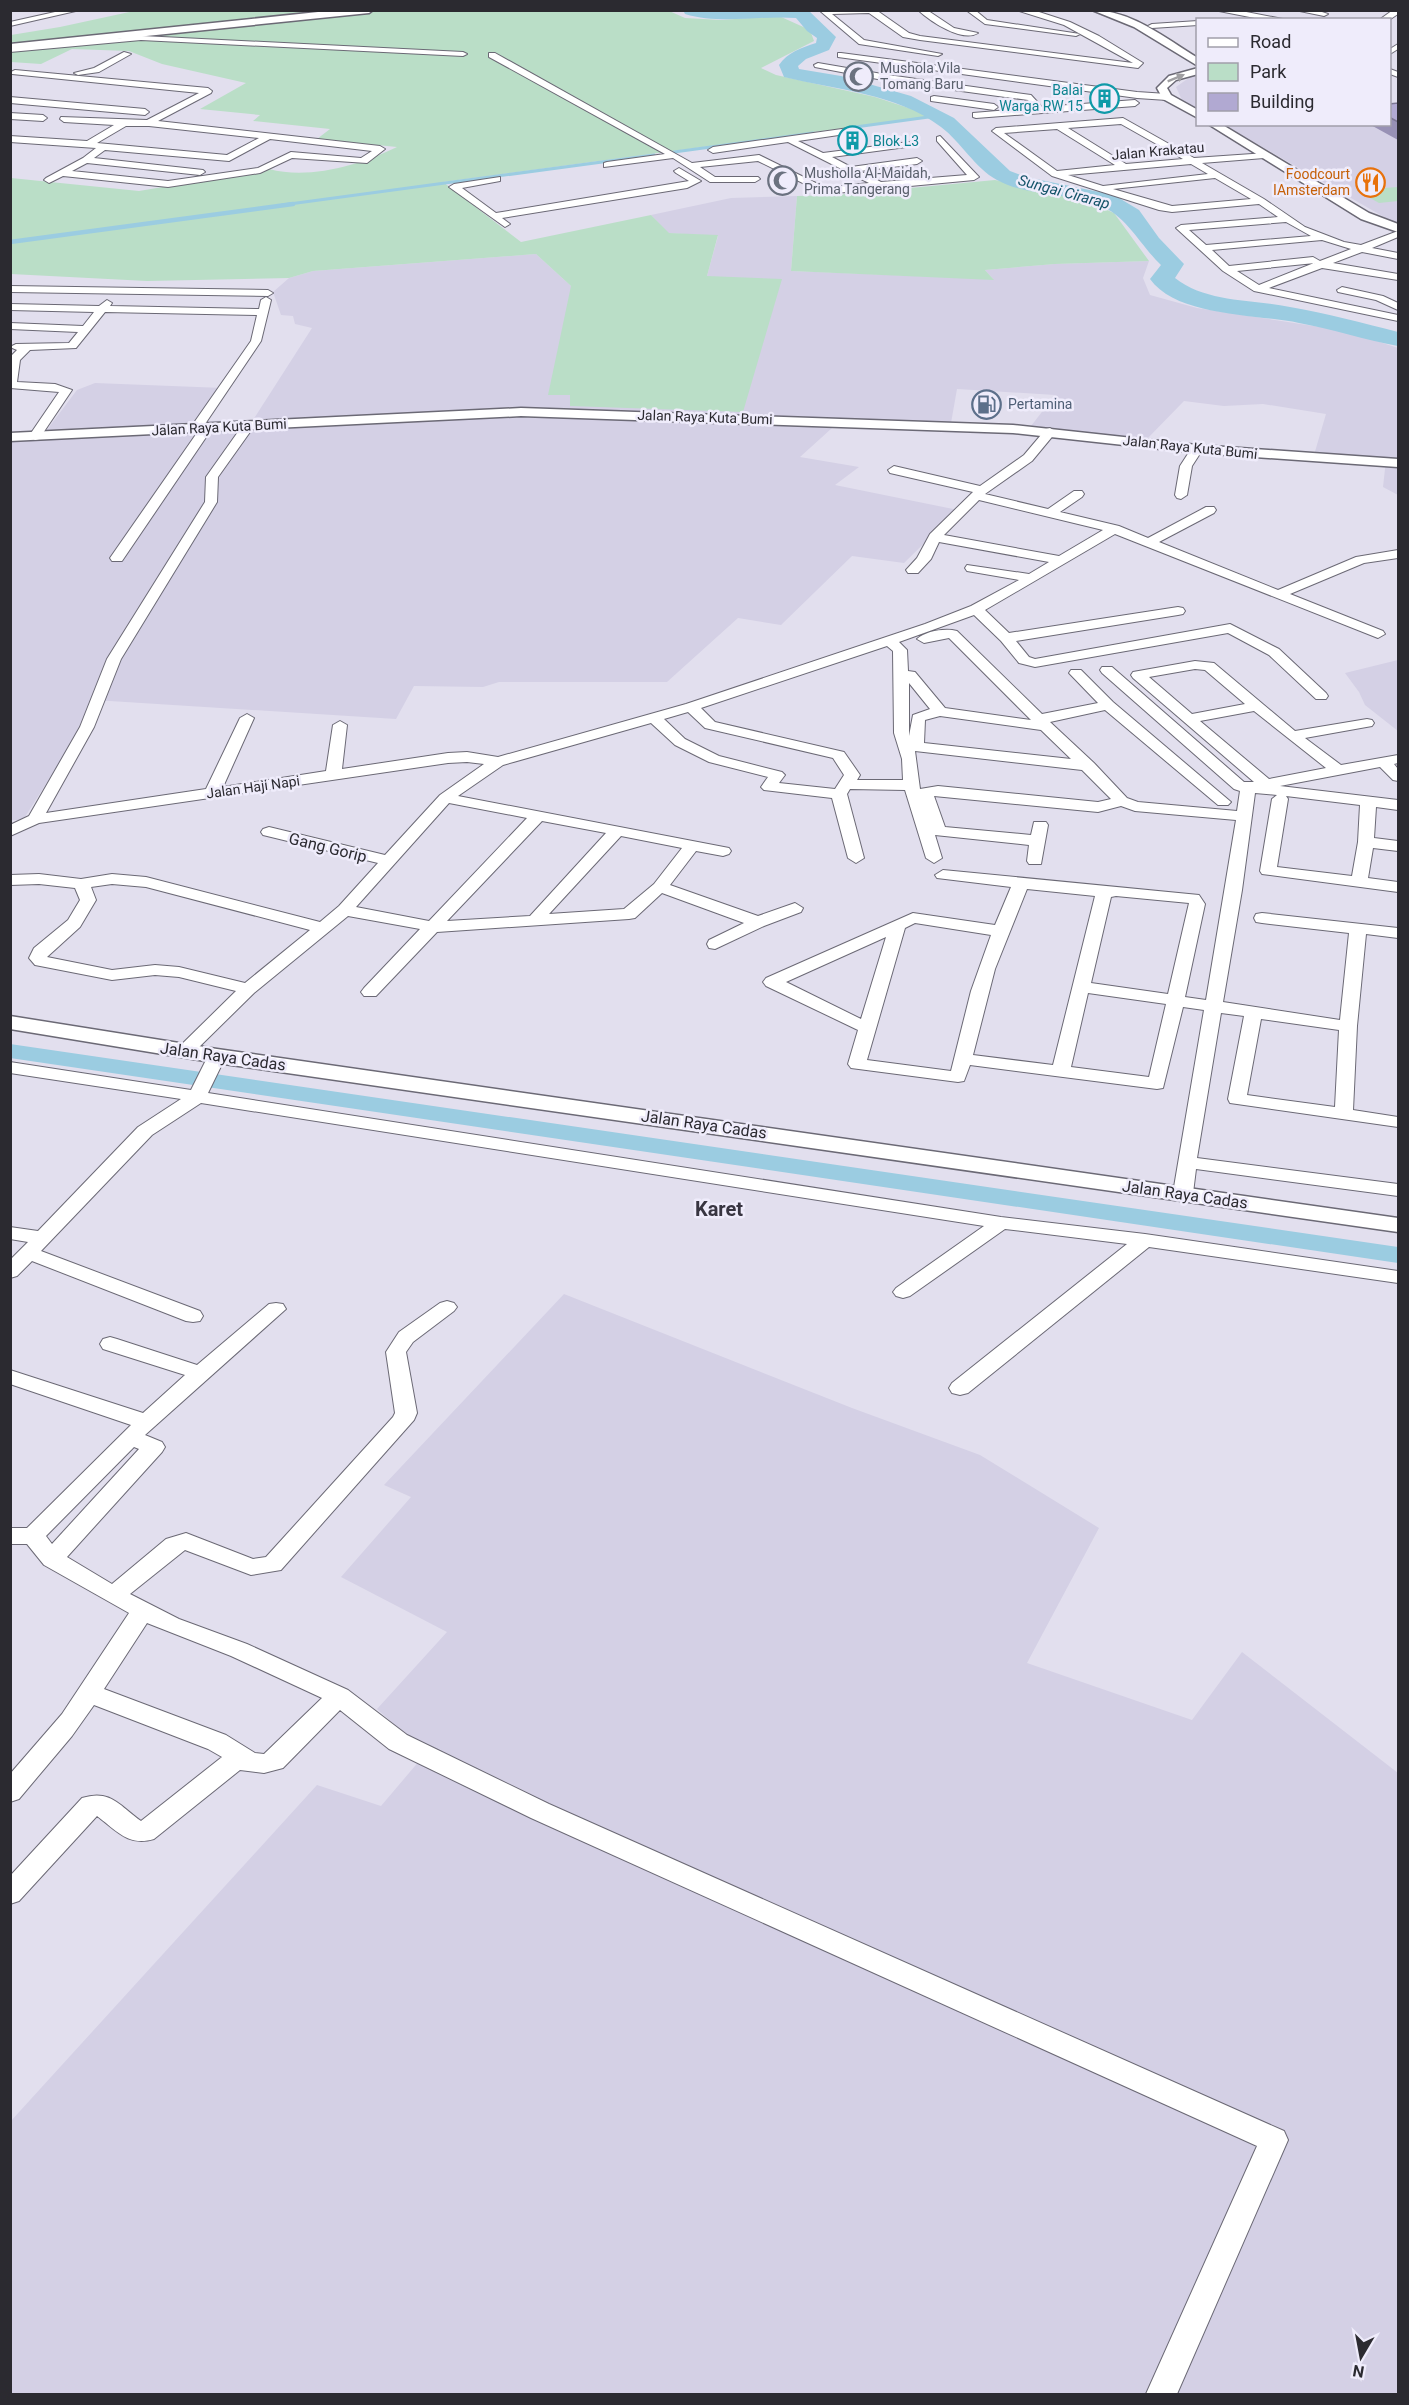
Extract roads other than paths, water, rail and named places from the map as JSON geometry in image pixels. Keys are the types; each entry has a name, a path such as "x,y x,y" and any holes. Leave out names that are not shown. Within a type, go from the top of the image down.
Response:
{"street":[{"path":"10,24 77,10"},
{"path":"10,49 147,36 369,10"},
{"path":"823,11 879,10"},
{"path":"921,10 952,30"},
{"path":"969,10 985,22 1097,37"},
{"path":"872,11 906,34 916,38 1138,66 1138,63 1097,37 1061,20 1036,12 1019,10"},
{"path":"1096,10 1137,25 1196,62"},
{"path":"1113,10 1142,20 1196,52"},
{"path":"1217,10 1271,18"},
{"path":"1298,10 1327,12"},
{"path":"823,11 862,42 949,55"},
{"path":"10,13 51,17"},
{"path":"1199,14 1206,18"},
{"path":"1142,20 1178,18"},
{"path":"1038,30 1061,20"},
{"path":"1152,26 1196,23"},
{"path":"873,45 952,30 984,35"},
{"path":"10,49 147,36 468,53"},
{"path":"1086,42 1097,37"},
{"path":"862,42 818,65 825,68 1031,98 1039,110"},
{"path":"1098,50 1121,53"},
{"path":"1002,56 1012,51"},
{"path":"1106,63 1121,53"},
{"path":"67,77 96,70 127,54"},
{"path":"841,55 1169,98"},
{"path":"486,56 644,148 671,156 713,180 755,179"},
{"path":"984,65 930,95 932,98 1023,111"},
{"path":"1196,70 1165,83 1162,88 1169,98 1196,114"},
{"path":"12,72 209,91 149,123"},
{"path":"1082,88 1096,106"},
{"path":"976,115 1169,98"},
{"path":"10,100 163,114"},
{"path":"172,101 187,102"},
{"path":"87,107 64,119 149,123 380,149 367,159 361,160 268,153"},
{"path":"10,116 43,118"},
{"path":"43,141 80,120"},
{"path":"1261,201 1162,208 1054,174 996,131 1120,120 1189,162 1261,201 1302,229 1359,249 1398,256"},
{"path":"89,144 123,123"},
{"path":"1057,125 1124,168"},
{"path":"128,150 172,126"},
{"path":"1216,126 1365,216 1398,228"},
{"path":"174,153 218,130"},
{"path":"697,152 856,130"},
{"path":"204,172 269,136"},
{"path":"688,166 759,158 825,191 974,177 940,138"},
{"path":"788,139 880,185"},
{"path":"10,140 89,144 128,150 229,158"},
{"path":"10,146 22,141"},
{"path":"822,156 906,144"},
{"path":"49,180 86,160 103,147"},
{"path":"245,150 256,152"},
{"path":"607,165 686,154"},
{"path":"61,173 164,184 260,170 291,155"},
{"name":"Jalan Krakatau","path":"1054,174 1264,155"},
{"path":"276,163 331,158"},
{"path":"494,216 687,185 696,181 655,158"},
{"path":"86,160 225,175"},
{"path":"850,170 917,161"},
{"path":"1098,188 1215,176"},
{"path":"497,179 454,187 507,226"},
{"path":"1148,182 1167,190"},
{"path":"604,184 622,194"},
{"path":"1186,198 1205,206"},
{"path":"1289,219 1181,228 1227,269 1258,289 1398,318"},
{"path":"1258,289 1398,234"},
{"path":"1202,248 1324,238"},
{"path":"1227,269 1332,258"},
{"path":"1319,264 1398,277"},
{"path":"10,346 72,346 119,288"},
{"path":"10,289 270,288 256,340 117,558"},
{"path":"1342,290 1379,298 1398,307"},
{"path":"1342,306 1358,293"},
{"path":"10,307 264,312"},
{"path":"10,326 87,329"},
{"path":"27,347 13,359 11,385 55,387 66,390 35,436"},
{"name":"Jalan Raya Kuta Bumi","path":"10,437 521,412 1050,432 1197,449 1398,463"},
{"path":"34,819 87,727 114,659 212,502 212,477 249,425"},
{"path":"913,570 924,559 935,537 979,493 1028,458 1050,432"},
{"path":"1181,495 1186,466 1197,449"},
{"path":"894,470 1113,529 1378,634"},
{"path":"1051,513 1078,494"},
{"path":"1148,543 1210,510"},
{"path":"185,1051 248,990 345,910 445,798 498,762 691,707 890,641 976,609 1062,561 1113,529"},
{"path":"935,537 1062,561"},
{"path":"1279,594 1361,560 1398,554"},
{"path":"972,568 1030,578"},
{"path":"976,609 1006,638 1024,660 1035,663 1230,628 1274,652 1321,696"},
{"path":"1006,638 1178,611"},
{"path":"913,642 937,635 952,634 1089,766 1122,801 1135,806 1245,816"},
{"path":"890,641 900,650 901,733 910,759 911,785 933,858"},
{"path":"1336,769 1292,736 1209,666 1202,664 1137,675 1256,785 1398,805"},
{"path":"1107,670 1239,786 1256,785 1391,760 1398,777"},
{"path":"1076,673 1108,705 1223,802"},
{"path":"910,675 940,712"},
{"path":"1089,766 916,747 918,718 925,714 940,712 1044,723 1108,705"},
{"path":"1187,719 1257,706"},
{"path":"691,707 710,725 839,755 843,765 852,774 843,789 856,858"},
{"path":"212,793 247,718"},
{"path":"654,718 680,742 705,755 777,775 769,787 843,789 911,785"},
{"path":"1292,736 1367,723"},
{"path":"333,776 339,725"},
{"name":"Jalan Haji Napi","path":"10,831 34,819 448,758 466,757 498,762"},
{"path":"1183,1193 1191,1123 1214,1005 1245,816 1256,785"},
{"path":"1035,861 1039,833 939,831 925,794 931,790 1098,807 1122,801"},
{"path":"445,798 723,851"},
{"path":"1280,800 1268,872 1398,887"},
{"path":"1359,883 1366,843 1368,802"},
{"path":"370,993 539,815"},
{"path":"534,921 618,830"},
{"name":"Gang Gorip","path":"268,832 388,861"},
{"path":"1366,843 1398,846"},
{"path":"345,910 434,927 629,914 660,887 692,845"},
{"path":"943,874 1108,892 1193,898 1197,901 1157,1084 963,1059"},
{"path":"10,880 39,879 81,884 112,879 146,882 323,928"},
{"path":"898,924 857,1064 958,1077 968,1031 999,931 1021,883"},
{"path":"81,884 88,900 74,923 40,952 38,958 40,961 112,975 156,970 179,972 248,990"},
{"path":"660,887 758,922"},
{"path":"1062,1071 1104,894 1108,892"},
{"path":"715,945 758,922 795,908"},
{"path":"867,1028 772,982 913,918 999,931"},
{"path":"1262,918 1398,933"},
{"path":"1344,1114 1348,1026 1358,928"},
{"path":"1081,987 1176,999 1252,1013 1348,1026"},
{"path":"1252,1013 1237,1099 1398,1122"},
{"name":"Jalan Raya Cadas","path":"10,1022 216,1058 421,1083 1398,1225"},
{"path":"10,1272 145,1131 198,1095 216,1058"},
{"path":"10,1067 1001,1223 1145,1240 1398,1277"},
{"path":"1187,1162 1398,1190"},
{"path":"903,1292 1001,1223"},
{"path":"10,1233 193,1316"},
{"path":"960,1388 1145,1240"},
{"path":"113,1595 181,1542 186,1541 251,1567 273,1564 403,1420 406,1413 396,1352 406,1337 447,1307"},
{"path":"276,1309 197,1376 22,1536 52,1559 142,1612 239,1650 339,1696 398,1742 540,1811 1274,2140 1162,2394"},
{"path":"110,1344 195,1371 197,1376"},
{"path":"10,1377 146,1422"},
{"path":"52,1559 154,1447 131,1438"},
{"path":"10,1792 70,1722 113,1657 120,1642 142,1612"},
{"path":"89,1693 217,1742 246,1759 262,1763 274,1761 339,1696"},
{"path":"10,1894 91,1805 98,1803 141,1833 233,1762 246,1759"}],"waterway":[{"name":"Sungai Cirarap","path":"691,10 707,15 773,11 801,13 813,27 827,37 823,46 800,55 788,65 791,73 841,82 904,100 947,122 1003,175 1020,182 1106,200 1131,215 1151,243 1173,264 1162,279 1188,296 1218,304 1340,324 1398,339"},
{"path":"848,128 936,116"},
{"path":"674,152 813,133"},
{"path":"282,205 654,155"},
{"path":"10,242 293,204"},
{"path":"10,1051 1398,1255"}],"place":[{"name":"Mushola Vila Tomang Baru","path":"859,76"},
{"name":"Balai Warga RW 15","path":"1104,98"},
{"name":"Blok L3","path":"852,141"},
{"name":"Musholla Al-Maidah, Prima Tangerang","path":"783,181"},
{"name":"Foodcourt IAmsterdam","path":"1371,182"},
{"name":"Pertamina","path":"987,404"}],"district":[{"name":"Karet","path":"719,1209"}]}
